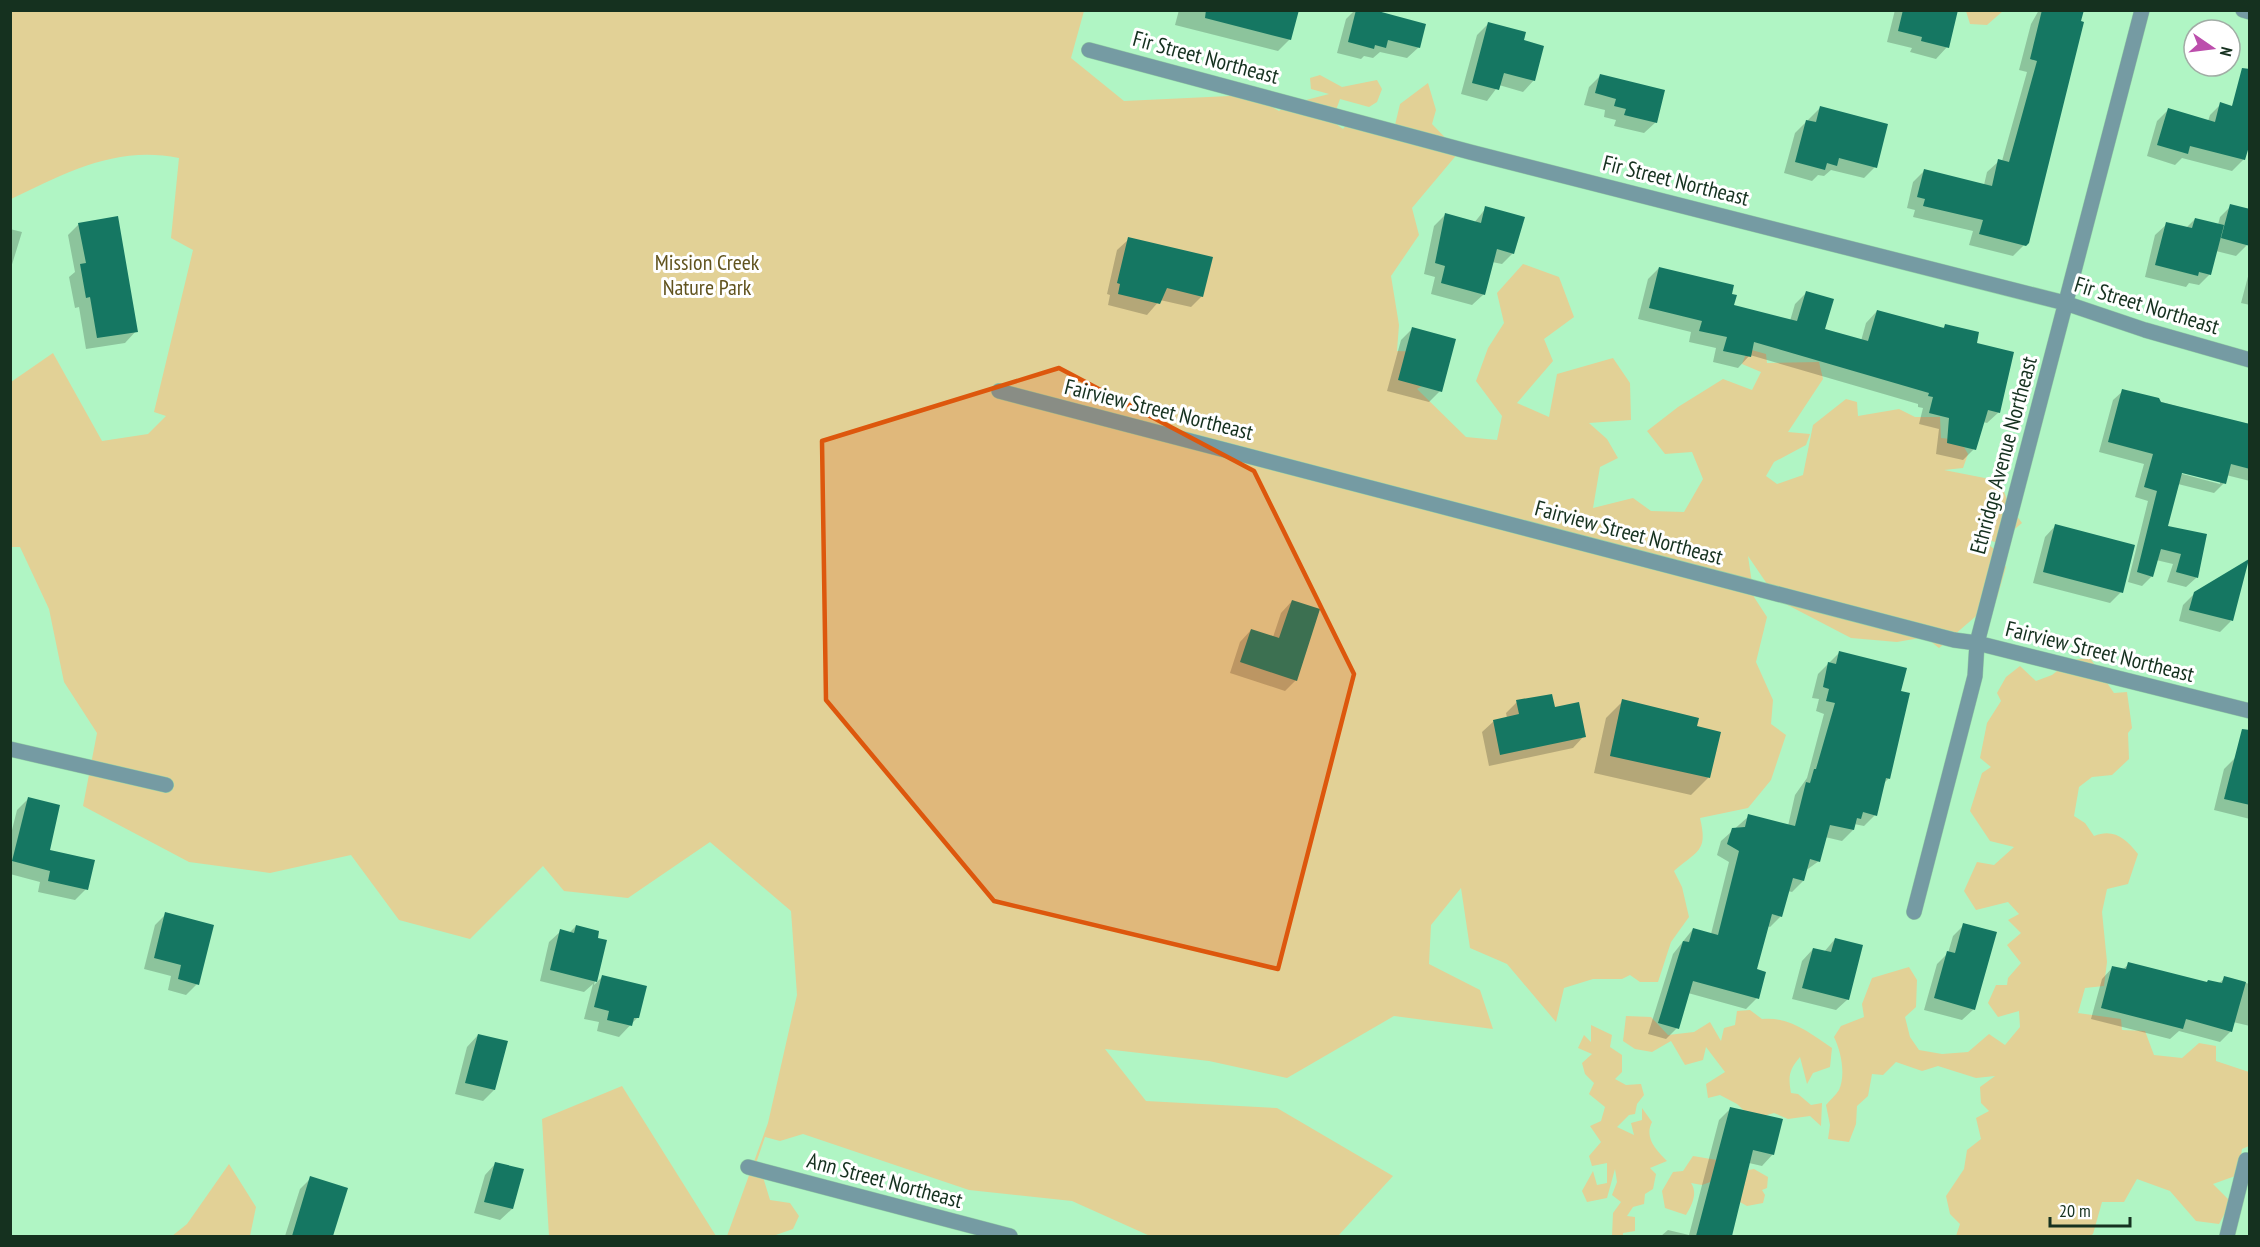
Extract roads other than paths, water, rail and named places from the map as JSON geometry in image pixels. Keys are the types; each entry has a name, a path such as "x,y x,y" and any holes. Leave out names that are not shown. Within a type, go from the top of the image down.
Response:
{"street":[{"name":"Ethridge Avenue Northeast","path":"1914,912 1975,676 1977,643 2142,10"},
{"path":"2243,10 2250,12"},
{"name":"Fir Street Northeast","path":"1089,50 1470,152 2065,303 2145,330 2250,360"},
{"name":"Fairview Street Northeast","path":"999,391 1954,640 1977,643 2250,711"},
{"path":"10,749 165,785"},
{"path":"2226,1236 2246,1160"},
{"name":"Ann Street Northeast","path":"748,1167 1010,1236"}],"park label":[{"name":"Mission Creek Nature Park","path":"707,274"}]}
